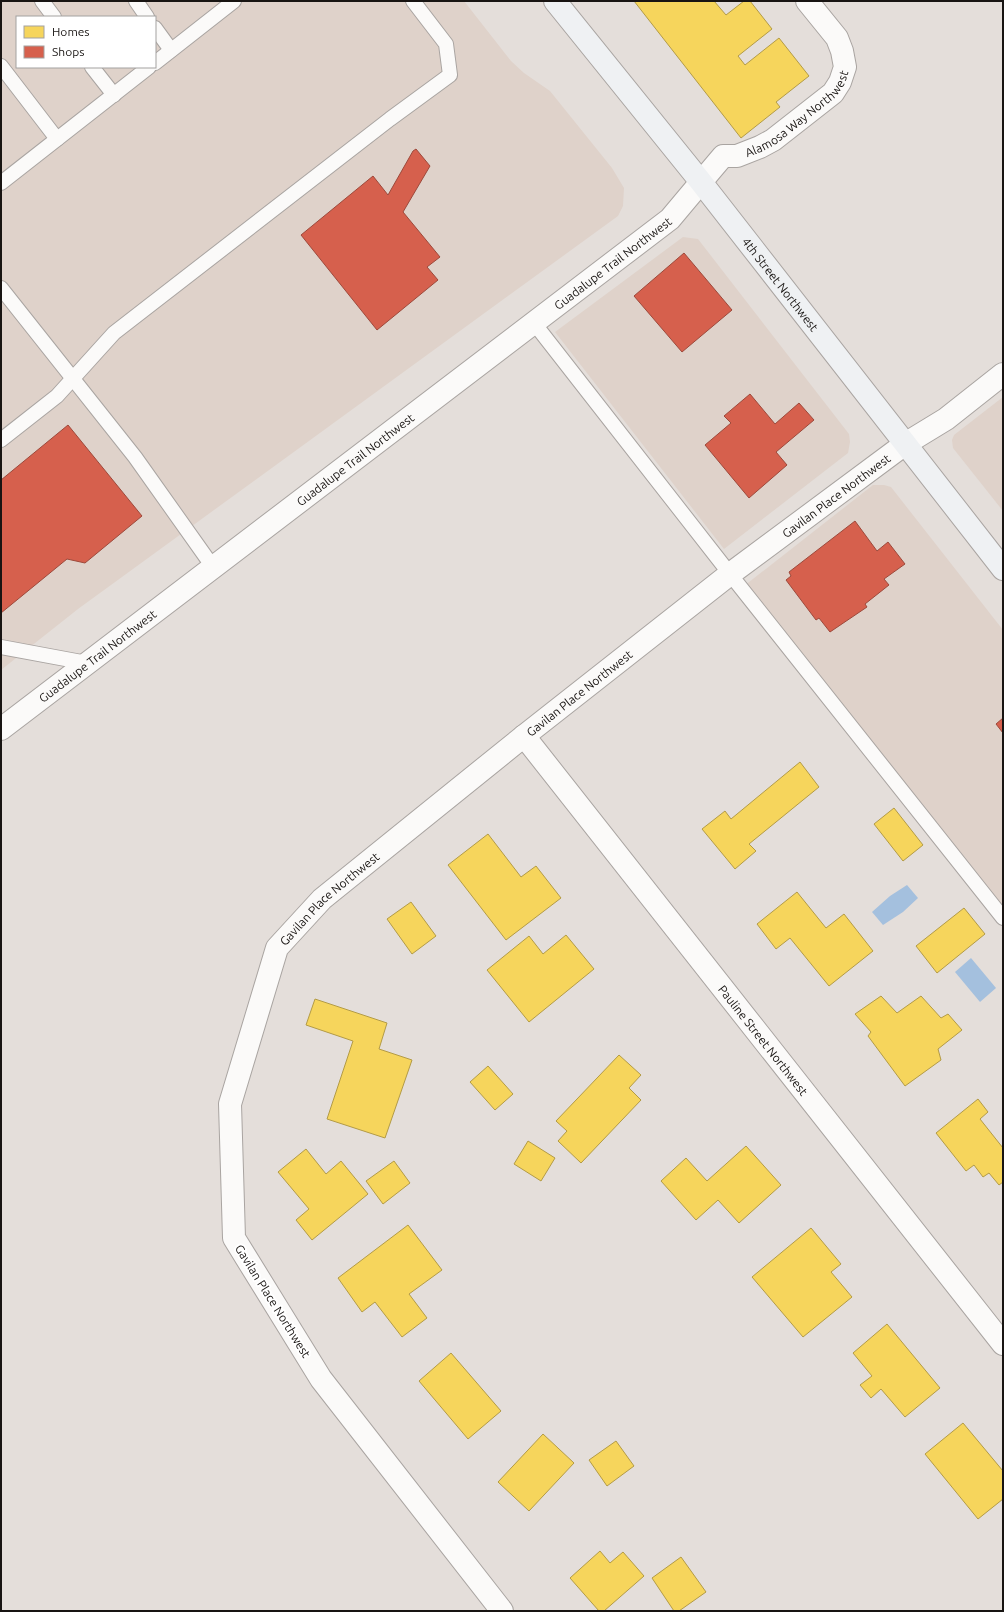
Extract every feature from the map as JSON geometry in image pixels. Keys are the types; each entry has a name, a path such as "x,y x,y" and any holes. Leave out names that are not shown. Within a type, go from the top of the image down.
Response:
{"main road":[{"name":"4th Street Northwest","path":"555,1 701,182 1003,569"}],"street":[{"name":"Alamosa Way Northwest","path":"701,182 723,156 737,156 760,148 773,140 833,93 840,82 845,67 842,51 837,38 807,1"},
{"name":"Guadalupe Trail Northwest","path":"1,729 670,219 701,182"},
{"name":"Gavilan Place Northwest","path":"502,1611 321,1379 234,1238 230,1104 277,948 322,899 524,736 730,574 905,444 946,419 1003,374"},
{"name":"Pauline Street Northwest","path":"524,736 1003,1344"}],"lane":[{"path":"42,1 53,16"},
{"path":"136,1 146,16"},
{"path":"1,440 57,396 114,334 390,119 450,75 446,44 413,1"},
{"path":"156,62 232,2"},
{"path":"156,29 171,50"},
{"path":"1,66 57,139"},
{"path":"93,68 114,95"},
{"path":"1,183 149,68"},
{"path":"1,288 135,458 213,567"},
{"path":"534,323 730,574 1003,918"},
{"path":"1,647 87,664"}],"shaded area":[{"path":"1,1 464,1 511,61 524,73 550,91 612,168 624,188 623,206 618,216 78,609 1,670"},
{"path":"683,237 698,239 849,434 850,442 848,453 724,549 555,332"},
{"path":"1003,397 1003,511 953,448 952,440 954,435"},
{"path":"873,485 884,485 891,487 1003,630 1003,910 744,586"}],"water":[{"path":"907,885 918,898 903,912 883,925 872,912 890,896"},
{"path":"971,958 996,988 980,1002 955,972"}],"building: Homes":[{"path":"634,1 714,1 726,15 744,1 750,1 772,29 738,56 745,65 779,38 809,76 776,102 780,107 741,138"},
{"path":"800,762 819,787 749,844 756,851 735,869 702,829 725,811 731,819"},
{"path":"894,808 923,845 903,861 874,824"},
{"path":"488,834 521,877 536,866 561,898 506,940 448,865"},
{"path":"797,892 826,928 844,914 873,951 829,986 790,938 776,949 757,924"},
{"path":"411,902 436,936 412,954 387,919"},
{"path":"964,908 985,934 937,973 916,946"},
{"path":"566,935 594,969 529,1022 487,970 529,936 543,954"},
{"path":"881,996 897,1013 921,996 941,1018 948,1014 962,1030 938,1049 941,1060 905,1086 868,1036 871,1032 855,1014"},
{"path":"315,999 387,1023 379,1049 412,1060 385,1138 327,1119 353,1041 306,1025"},
{"path":"619,1055 641,1075 629,1088 641,1100 581,1163 558,1141 567,1131 556,1121"},
{"path":"488,1066 513,1094 495,1110 470,1082"},
{"path":"978,1099 988,1112 980,1119 1003,1148 1003,1182 999,1185 989,1173 983,1177 974,1165 966,1171 936,1133"},
{"path":"528,1141 555,1158 541,1181 514,1164"},
{"path":"746,1146 781,1185 739,1223 718,1200 696,1220 661,1181 686,1158 707,1181"},
{"path":"306,1149 326,1174 341,1161 368,1194 312,1240 296,1220 309,1209 278,1172"},
{"path":"394,1161 410,1183 383,1204 366,1181"},
{"path":"408,1225 442,1270 409,1294 427,1318 402,1337 375,1302 362,1312 338,1278"},
{"path":"811,1228 841,1264 831,1272 852,1297 803,1337 752,1277"},
{"path":"887,1324 940,1388 905,1417 881,1389 871,1398 860,1385 872,1376 853,1353"},
{"path":"451,1353 501,1411 468,1439 419,1381"},
{"path":"963,1423 1003,1471 1003,1499 978,1519 925,1454"},
{"path":"543,1434 574,1463 529,1511 498,1482"},
{"path":"616,1441 634,1466 607,1486 589,1460"},
{"path":"600,1551 610,1563 623,1552 644,1576 604,1611 599,1611 570,1578"},
{"path":"681,1557 706,1592 679,1611 674,1611 652,1578"}],"building: Shops":[{"path":"416,149 430,166 403,212 440,257 427,267 438,280 377,330 301,235 373,176 388,195 413,151"},
{"path":"684,253 732,310 682,352 634,296"},
{"path":"750,394 775,424 799,403 814,420 776,452 787,465 749,498 705,445 731,423 724,416"},
{"path":"68,425 142,516 85,563 67,559 1,613 1,480"},
{"path":"855,521 877,551 888,542 905,564 884,579 889,585 865,604 867,607 830,632 819,618 816,620 786,580 791,576 789,572"},
{"path":"1003,718 1003,733 996,724"}]}
